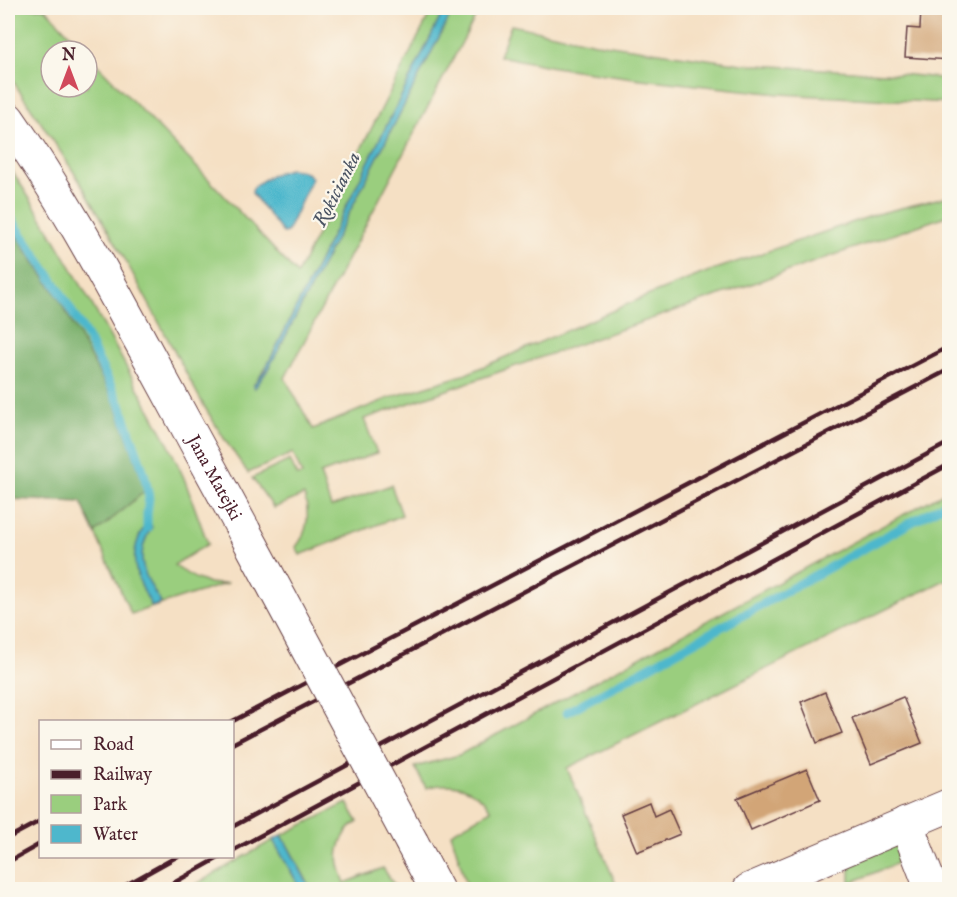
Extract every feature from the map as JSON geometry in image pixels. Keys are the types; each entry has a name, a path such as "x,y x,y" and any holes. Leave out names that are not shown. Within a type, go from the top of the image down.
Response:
{"street":[{"name":"Jana Matejki","path":"8,119 66,208 101,269 437,890"},
{"path":"749,890 950,806"},
{"path":"906,824 932,890"}],"green space":[{"path":"8,8 45,8 74,39 39,39 39,99 99,99 99,66 297,274 433,8 445,8 266,367 278,351 454,8 480,8 285,378 313,429 389,398 466,374 707,272 877,214 949,196 949,215 364,419 377,453 320,474 331,507 391,485 402,515 300,555 296,547 305,529 307,509 304,495 274,508 252,478 290,460 297,476 302,475 293,453 248,473 204,406 82,185 8,74"},
{"path":"511,25 596,43 742,64 949,79 949,103 779,94 554,67 499,56"},
{"path":"8,165 30,198 90,301 167,441 184,478 208,544 174,565 206,582 228,583 131,614 95,533 146,490 54,291 8,224"},
{"path":"8,224 58,297 115,403 146,490 95,533 81,502 8,499"},
{"path":"949,490 949,578 567,768 618,889 468,889 451,833 491,810 478,796 463,787 445,785 426,788 415,767 459,755"},
{"path":"347,803 358,822 345,835 340,846 338,858 345,883 383,868 397,889 186,890 273,840 299,886 307,881 282,835"},
{"path":"895,845 902,846 917,867 904,871 900,862 850,883 850,863"}],"water":[{"path":"445,8 454,8 278,351 255,388 253,386 265,370"},
{"path":"290,169 305,172 312,178 287,232 283,233 252,193 253,188 266,178"},
{"path":"148,521 152,527 143,548 143,566 161,603 152,607 141,585 135,564 137,544"},
{"path":"282,835 311,889 301,889 273,840"}],"building":[{"path":"921,8 950,8 950,60 905,57 907,28 920,29"},
{"path":"825,692 842,733 817,743 801,702"},
{"path":"903,697 922,743 871,764 852,718"},
{"path":"807,769 820,800 751,830 737,798"},
{"path":"649,802 654,816 669,809 680,834 637,852 621,814"}],"waterway":[{"path":"8,214 56,285 87,337 121,407 144,473 149,497 147,528"},
{"path":"567,712 950,501"}],"railway":[{"path":"234,720 950,346"},
{"path":"234,743 950,369"},
{"path":"234,826 950,442"},
{"path":"234,850 950,464"},
{"path":"8,838 39,822"},
{"path":"8,862 39,845"},
{"path":"117,890 174,858"},
{"path":"161,890 218,858"}],"water label":[{"name":"Rokicianka","path":"336,189"}]}
